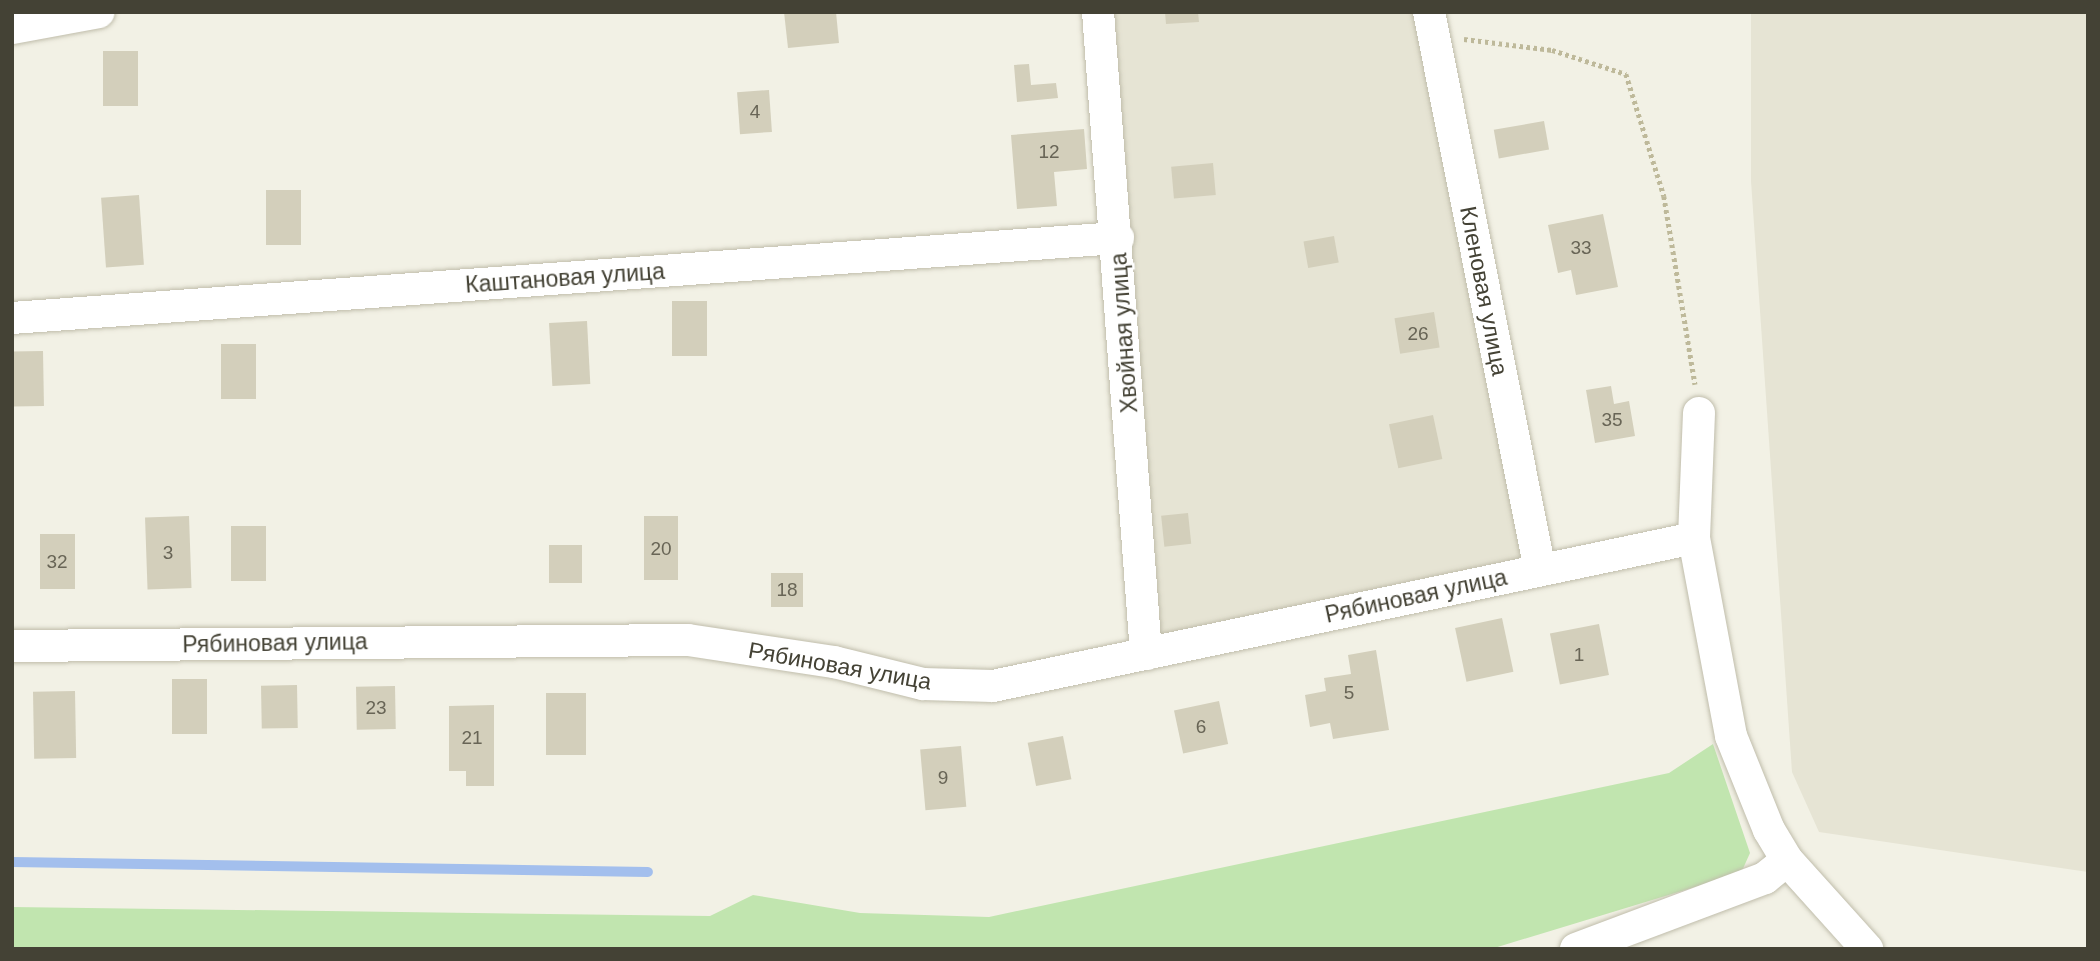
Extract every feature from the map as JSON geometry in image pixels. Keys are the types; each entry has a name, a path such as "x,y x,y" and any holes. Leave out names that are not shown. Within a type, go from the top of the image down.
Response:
{"street":[{"path":"12,28 99,12"},
{"name":"Хвойная улица","path":"1098,12 1118,238 1146,654"},
{"name":"Кленовая улица","path":"1432,24 1540,570"},
{"name":"Каштановая улица","path":"12,318 1118,238"},
{"path":"1699,413 1694,538 1731,736 1769,830 1787,860 1867,949"},
{"name":"Рябиновая улица","path":"12,646 688,640 834,662 923,684 993,686 1694,538"},
{"path":"1576,949 1765,878 1787,860"}],"path":[{"path":"1432,24 1552,50 1626,75 1664,196 1699,413"}],"shaded area":[{"path":"1108,12 1415,12 1526,563 1157,640"},
{"path":"1751,12 2088,12 2088,872 1819,832 1792,772 1751,181"}],"green space":[{"path":"1713,744 1750,853 1741,873 1491,949 12,949 12,907 710,916 753,895 860,913 989,917 1669,773"}],"building":[{"path":"784,12 836,12 839,43 788,48"},
{"path":"1165,12 1198,12 1199,22 1166,24"},
{"path":"103,51 138,51 138,106 103,106"},
{"path":"1029,64 1031,85 1056,83 1058,98 1017,102 1014,65"},
{"path":"769,90 772,132 740,134 737,92"},
{"path":"1544,121 1549,150 1499,158 1494,130"},
{"path":"1084,129 1087,169 1054,172 1057,206 1017,209 1011,135"},
{"path":"1213,163 1216,195 1174,199 1171,167"},
{"path":"266,190 301,190 301,245 266,245"},
{"path":"139,195 144,265 106,267 101,198"},
{"path":"1603,214 1618,287 1576,295 1571,270 1558,273 1548,225"},
{"path":"1334,236 1339,263 1308,268 1303,241"},
{"path":"672,301 707,301 707,356 672,356"},
{"path":"1434,312 1440,348 1400,354 1394,318"},
{"path":"587,321 590,384 552,386 549,323"},
{"path":"221,344 256,344 256,399 221,399"},
{"path":"43,351 44,406 13,407 12,352"},
{"path":"1611,386 1614,404 1629,401 1635,436 1595,443 1586,390"},
{"path":"1433,415 1442,459 1398,468 1389,424"},
{"path":"1188,513 1191,544 1164,547 1161,516"},
{"path":"189,516 192,588 148,589 145,518"},
{"path":"644,516 678,516 678,580 644,580"},
{"path":"231,526 266,526 266,581 231,581"},
{"path":"40,534 75,534 75,589 40,589"},
{"path":"549,545 582,545 582,583 549,583"},
{"path":"771,573 803,573 803,607 771,607"},
{"path":"1502,618 1513,672 1466,682 1455,628"},
{"path":"1599,624 1609,675 1560,685 1550,634"},
{"path":"1376,650 1389,730 1333,739 1330,723 1310,727 1305,695 1326,691 1324,678 1351,674 1348,655"},
{"path":"172,679 207,679 207,734 172,734"},
{"path":"297,685 298,728 262,729 261,686"},
{"path":"395,686 396,729 357,730 356,687"},
{"path":"75,691 76,758 34,759 33,692"},
{"path":"546,693 586,693 586,755 546,755"},
{"path":"1219,701 1228,744 1183,754 1174,711"},
{"path":"494,705 494,786 466,786 466,771 449,771 449,706"},
{"path":"1063,736 1071,779 1036,786 1028,743"},
{"path":"961,746 966,807 925,810 920,750"}],"waterway":[{"path":"12,862 648,872"}]}
